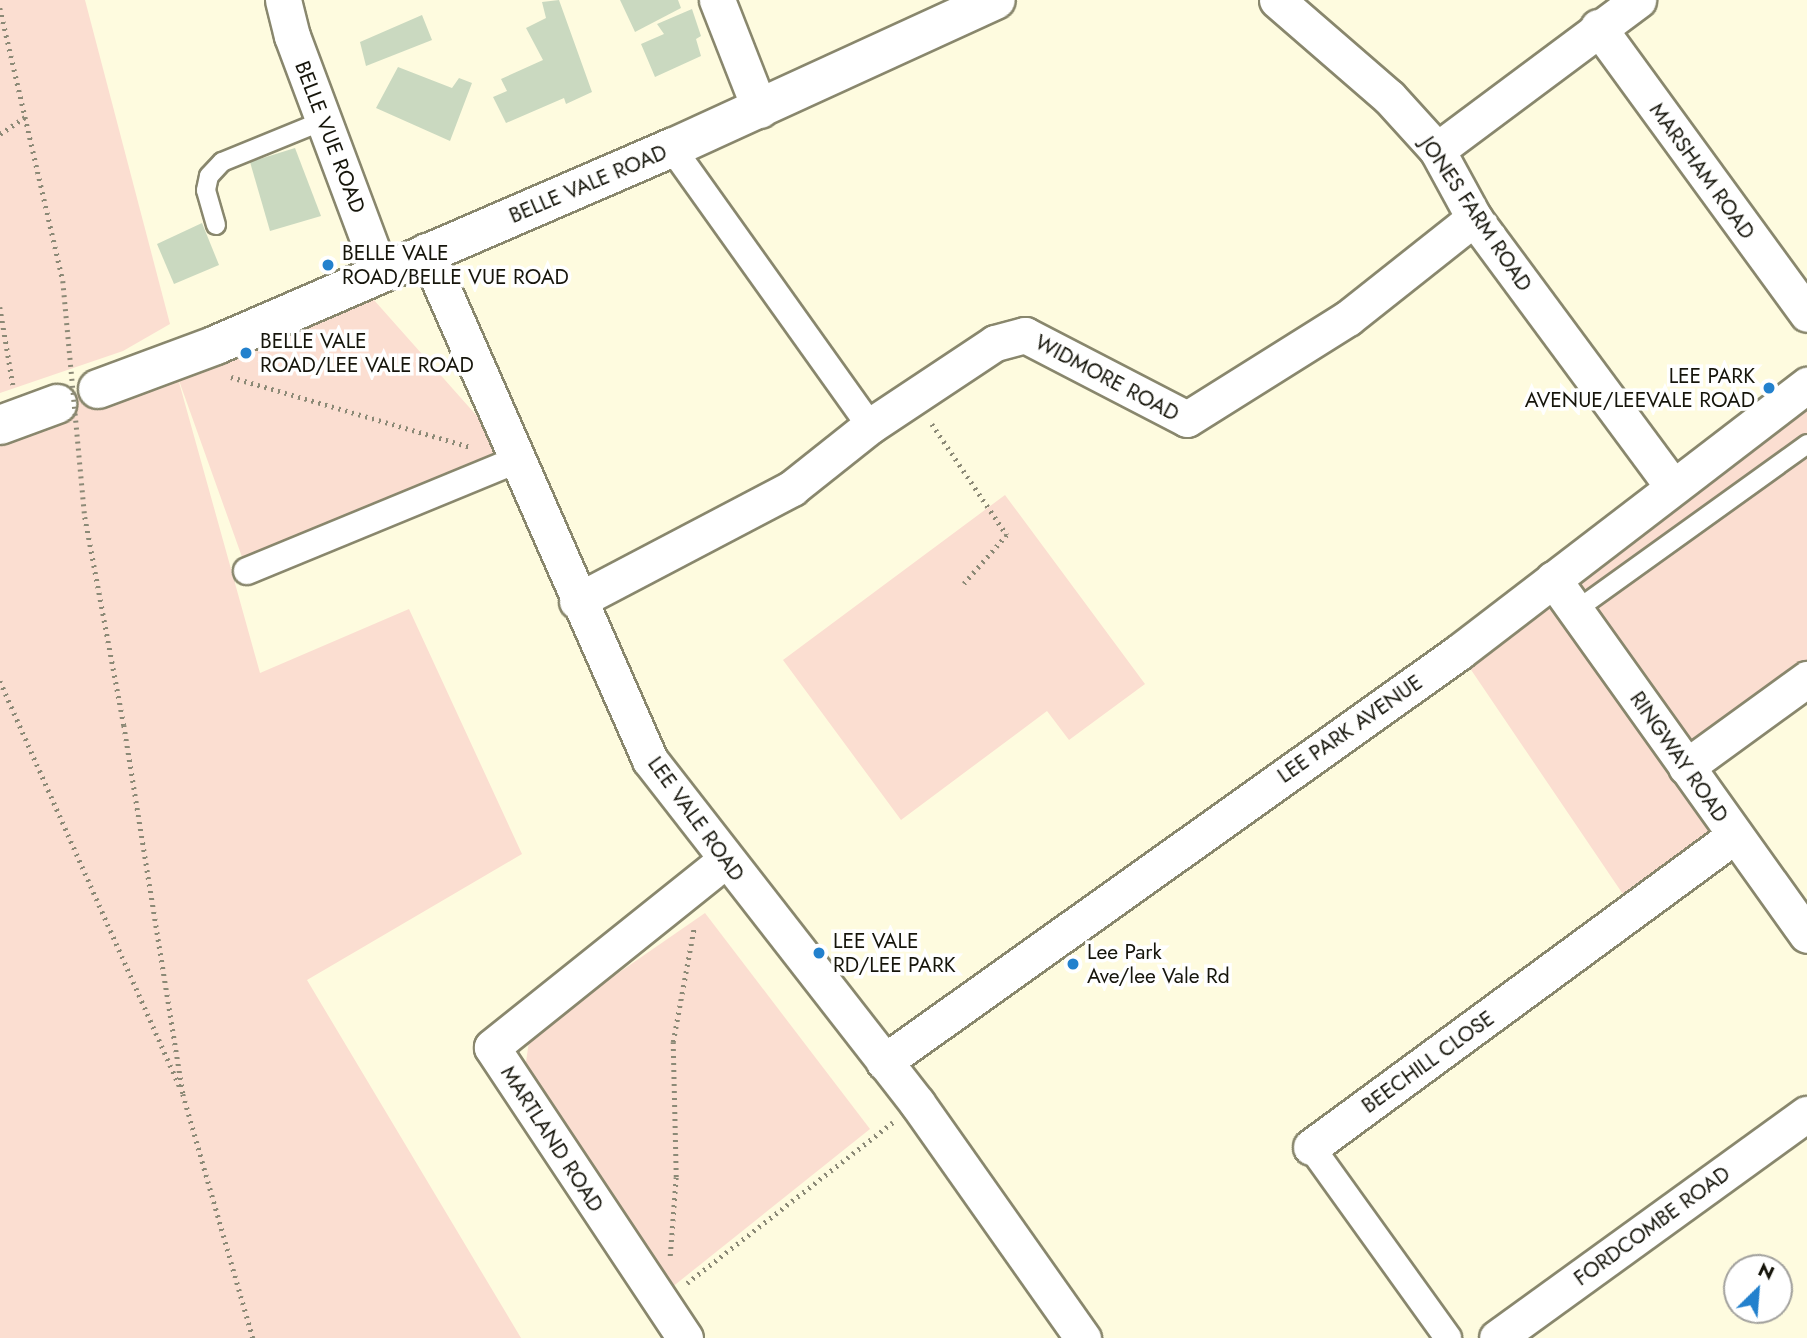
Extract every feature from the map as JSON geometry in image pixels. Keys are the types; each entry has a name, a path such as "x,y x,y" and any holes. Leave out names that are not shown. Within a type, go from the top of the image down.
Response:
{"main road":[{"name":"BELLE VALE ROAD","path":"98,389 381,274 426,251 760,110 996,0"},
{"path":"9,422 57,404"}],"street":[{"name":"BELLE VUE ROAD","path":"283,0 381,274"},
{"path":"717,0 760,110"},
{"name":"JONES FARM ROAD","path":"1277,0 1389,97 1437,150 1474,218 1672,486"},
{"path":"1437,150 1598,27 1638,0"},
{"name":"MARSHAM ROAD","path":"1598,27 1807,314"},
{"path":"672,148 870,426"},
{"name":"WIDMORE ROAD","path":"578,601 792,488 870,426 995,343 1025,335 1187,419 1348,318 1474,218"},
{"name":"LEE VALE ROAD","path":"426,251 650,760 916,1104 1083,1338"},
{"name":"LEE PARK AVENUE","path":"884,1062 1459,652 1807,385"},
{"path":"247,571 516,460"},
{"name":"RINGWAY ROAD","path":"1553,579 1807,935"},
{"path":"1686,766 1807,679"},
{"name":"BEECHILL CLOSE","path":"1448,1338 1311,1147 1734,836"},
{"name":"MARTLAND ROAD","path":"685,1338 659,1305 492,1047 725,860"},
{"name":"FORDCOMBE ROAD","path":"1497,1338 1807,1114"}],"lane":[{"path":"216,226 205,190 209,176 222,162 325,120"},
{"path":"1575,611 1807,444"}],"path":[{"path":"0,8 63,281 85,517 124,725 183,1094 253,1338"},
{"path":"0,134 25,117"},
{"path":"0,307 9,422"},
{"path":"226,375 516,460"},
{"path":"914,397 1007,535 964,584"},
{"path":"0,681 183,1094"},
{"path":"659,1305 675,1232 673,1042 696,916 685,892"},
{"path":"659,1305 916,1104"}],"shaded area":[{"path":"0,0 85,0 170,324 123,351 0,393"},
{"path":"358,282 516,460 247,571 177,375 260,673 409,609 522,854 307,980 521,1338 0,1338 0,423 173,360"},
{"path":"1807,385 1807,679 1686,766 1734,836 1635,912 1459,652"},
{"path":"1005,495 1145,684 1069,740 1047,711 901,820 783,660"},
{"path":"705,913 870,1129 671,1288 524,1076 530,1034"}],"building":[{"path":"559,0 592,92 566,104 564,98 506,123 493,97 507,91 501,79 543,60 526,28 546,18 542,2"},
{"path":"620,0 678,0 681,8 635,32"},
{"path":"692,9 701,36 696,39 701,56 655,77 641,44 664,34 657,24"},
{"path":"422,15 432,40 366,66 360,42"},
{"path":"398,67 452,88 459,78 472,83 450,141 376,108"},
{"path":"295,148 321,216 270,231 250,162"},
{"path":"202,223 219,265 174,284 157,244"}],"place":[{"name":"BELLE VALE ROAD/BELLE VUE ROAD","path":"328,265"},
{"name":"BELLE VALE ROAD/LEE VALE ROAD","path":"246,353"},
{"name":"LEE PARK AVENUE/LEEVALE ROAD","path":"1769,388"},
{"name":"LEE VALE RD/LEE PARK","path":"819,953"},
{"name":"Lee Park Ave/lee Vale Rd","path":"1073,964"}]}
